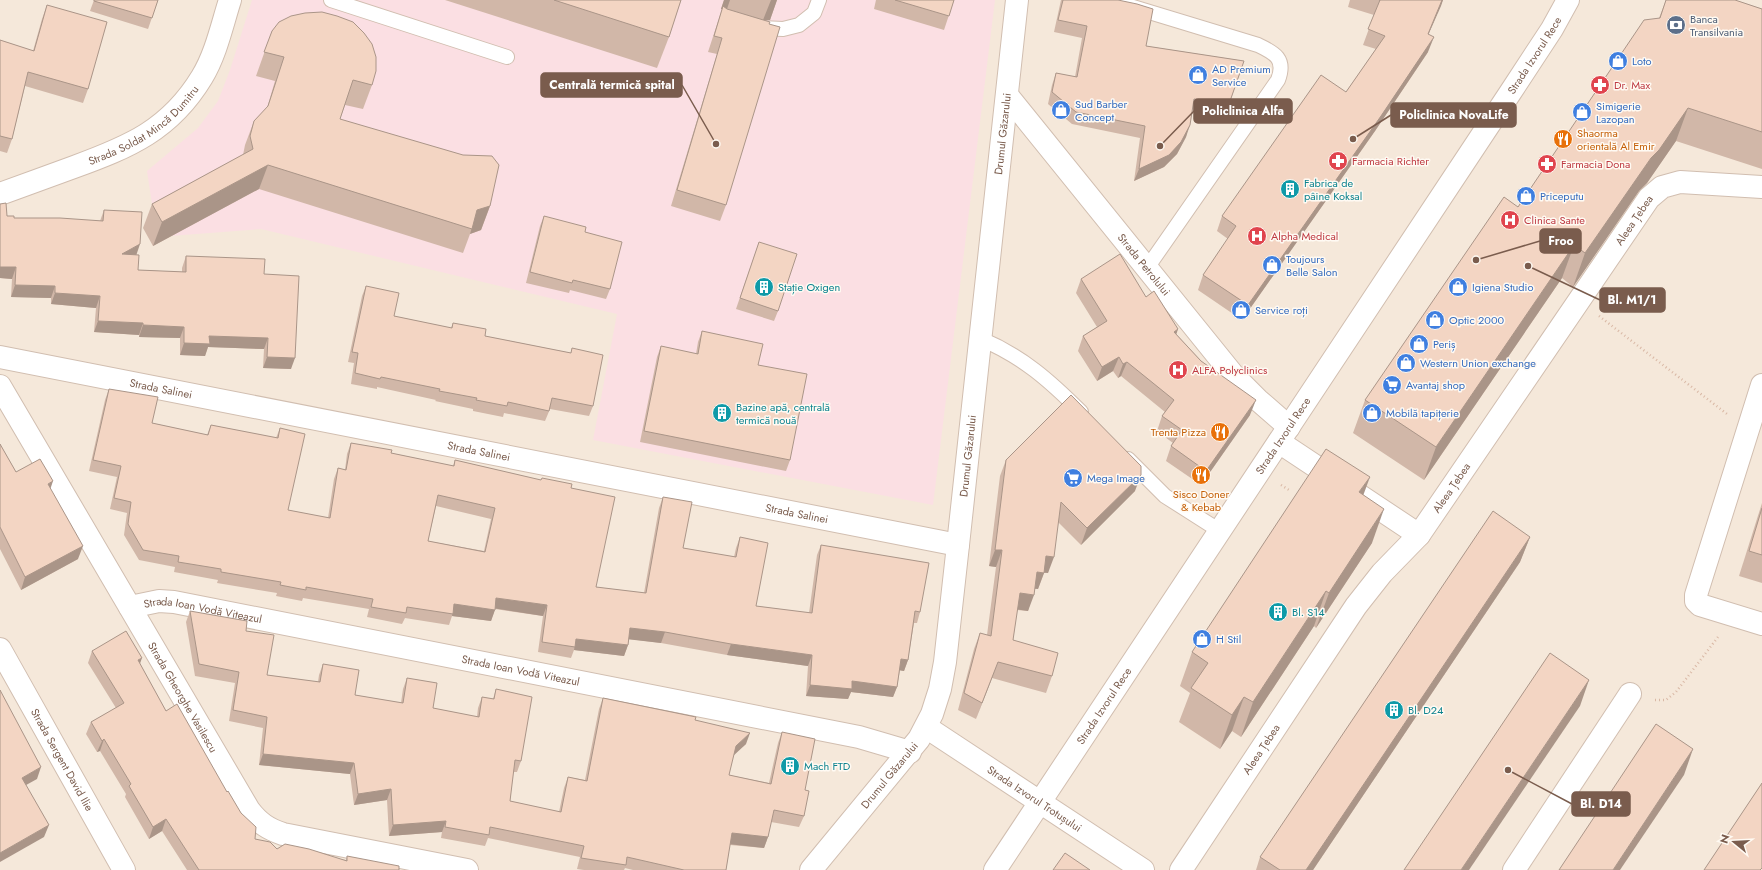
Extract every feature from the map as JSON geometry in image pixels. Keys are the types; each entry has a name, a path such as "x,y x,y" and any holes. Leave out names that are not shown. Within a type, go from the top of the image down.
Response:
{"street":[{"name":"Strada Soldat Mincă Dumitru","path":"0,194 117,151 142,138 164,123 185,102 203,76 217,43 230,0"},
{"name":"Drumul Găzarului","path":"811,870 910,752 926,727 937,701 943,675 958,545 1017,0"},
{"name":"Strada Izvorul Rece","path":"995,870 1510,93 1552,29 1568,0"},
{"name":"Strada Petrolului","path":"1007,95 1234,376 1258,400 1284,434 1418,535"},
{"name":"Aleea Țebea","path":"1181,870 1356,606 1382,573 1418,535 1649,198 1662,187 1680,182 1762,187"},
{"name":"Strada Salinei","path":"0,357 958,545"},
{"path":"1762,385 1696,595 1696,601 1700,605 1762,624"},
{"name":"Strada Gheorghe Vasilescu","path":"0,386 249,810 258,822 270,830 283,834 467,870"},
{"name":"Strada Ioan Vodă Viteazul","path":"130,607 159,601 174,602 851,735 878,741 910,752"},
{"name":"Strada Sergent David Ilie","path":"0,649 124,870"},
{"path":"1514,870 1630,694"},
{"name":"Strada Izvorul Trotușului","path":"926,727 1143,870"}],"lane":[{"path":"331,0 507,57"},
{"path":"749,25 762,29 783,29 799,25 814,13 818,0"},
{"path":"1110,0 1258,45 1274,54 1279,60 1281,66 1278,80 1146,268"},
{"path":"981,340 1015,355 1034,369 1093,424"},
{"path":"1121,451 1165,496 1220,531"}],"path":[{"path":"1578,300 1748,430"},
{"path":"1654,700 1666,700 1676,692 1734,615"}],"shaded area":[{"path":"0,0 1762,0 1762,870 0,870"},
{"path":"252,0 995,0 933,505 593,440 617,314 261,229 157,237 147,171 198,128 218,101 230,70"}],"building":[{"path":"94,0 158,0 152,18"},
{"path":"554,0 681,0 669,37"},
{"path":"895,0 954,0 949,16"},
{"path":"1063,0 1118,0 1153,9 1146,46 1244,61 1229,104 1194,99 1190,125 1181,142 1169,155 1139,169 1145,126 1076,112 1052,92 1056,73 1077,77 1087,26 1058,20"},
{"path":"1380,0 1442,0 1428,34 1434,37 1381,116 1248,305 1203,275 1236,226 1222,216 1321,75 1346,92 1385,36 1368,29"},
{"path":"1666,0 1735,0 1762,9 1762,132 1688,108 1659,150 1651,158 1585,253 1574,245 1436,447 1365,400 1504,197 1518,207 1644,20 1660,18"},
{"path":"47,5 107,22 88,89 28,72 12,139 0,136 0,40 34,51"},
{"path":"723,6 727,9 770,22 769,24 780,27 726,205 677,190 722,38 714,36"},
{"path":"322,12 353,22 372,44 376,57 376,71 372,85 353,80 340,119 463,155 492,156 499,165 490,206 477,210 472,229 268,165 162,222 152,204 253,149 250,136 254,121 268,106 284,57 264,52 272,31 279,22 291,16"},
{"path":"6,203 7,216 14,216 14,218 60,218 103,221 104,210 142,212 140,244 122,254 139,255 138,270 186,272 186,256 265,259 264,274 299,276 295,358 267,357 268,338 209,336 210,344 184,343 184,327 98,321 100,296 55,293 55,286 15,285 16,267 0,267 0,204"},
{"path":"544,216 586,227 585,232 622,242 610,289 573,280 572,283 530,272"},
{"name":"Stație Oxigen","path":"759,242 797,254 778,311 740,298"},
{"path":"1120,254 1146,297 1154,291 1178,329 1174,332 1201,361 1256,400 1206,471 1171,446 1182,430 1162,416 1174,400 1127,362 1123,364 1119,357 1102,367 1083,336 1107,321 1081,279"},
{"path":"366,286 399,293 394,316 452,328 453,323 486,329 485,336 571,353 572,348 603,355 593,406 552,398 549,411 508,402 507,406 476,400 477,398 439,391 440,389 381,377 380,379 355,373 358,353 352,352"},
{"name":"Bazine apă, centrală termică nouă","path":"702,331 763,344 758,365 807,374 790,460 644,431 661,346 698,354"},
{"path":"109,389 158,397 152,423 208,435 211,425 278,438 280,428 305,434 288,510 330,518 338,468 346,470 351,443 392,450 391,453 454,466 455,460 541,480 542,478 572,484 571,488 615,497 596,587 646,593 663,497 692,502 683,548 736,557 740,537 768,543 756,606 812,613 821,545 929,563 920,612 915,611 908,660 901,659 897,687 852,681 852,689 810,685 812,655 630,628 628,645 576,639 575,647 542,642 547,605 496,598 495,610 454,604 453,614 407,607 406,613 371,607 373,599 306,587 306,590 280,585 281,582 221,572 221,569 178,562 179,556 143,550 128,524 131,502 114,498 121,466 93,460","holes":["438,495 495,508 485,552 428,541"]},
{"path":"1071,395 1141,466 1141,475 1087,528 1061,502 1054,557 1046,556 1044,573 1037,572 1034,595 1020,593 1013,640 1058,653 1052,676 998,662 982,703 964,693 980,633 991,636 1002,550 995,550 1006,460"},
{"path":"0,444 16,472 40,459 53,481 48,484 83,546 25,577 0,527"},
{"name":"Bl. S14","path":"1326,449 1370,477 1359,492 1384,509 1329,593 1326,591 1253,702 1244,697 1232,715 1191,688 1208,663 1192,652"},
{"path":"1762,508 1762,555 1749,551"},
{"name":"Bl. D24","path":"1493,511 1530,537 1306,870 1280,870 1260,857"},
{"path":"190,611 247,621 246,631 274,635 267,675 320,682 323,664 359,670 355,695 403,703 407,678 437,683 433,708 479,717 482,697 494,699 496,689 532,697 521,761 515,760 510,801 561,812 568,777 587,781 603,698 696,717 695,720 750,733 736,746 729,775 771,784 782,732 815,739 805,790 809,791 804,816 774,810 768,837 732,833 726,870 684,870 627,857 626,865 581,858 584,846 490,827 489,835 445,827 446,821 393,825 391,789 358,794 354,763 263,754 267,717 233,710 239,672 199,664"},
{"path":"126,631 142,658 138,660 166,711 177,704 227,792 228,791 241,813 256,827 255,839 270,842 277,849 285,844 309,849 347,861 347,856 399,866 399,870 199,870 166,819 153,827 129,786 131,784 104,739 102,741 91,722 124,703 92,651"},
{"path":"1550,653 1589,680 1461,870 1404,870"},
{"path":"0,690 41,767 22,778 49,825 0,853"},
{"path":"1656,724 1693,749 1613,870 1559,870"},
{"path":"1762,783 1762,868 1760,870 1704,870"},
{"path":"1065,853 1090,870 1053,870"}],"place":[{"name":"Banca Transilvania","path":"1676,25"},
{"name":"Loto","path":"1618,61"},
{"name":"AD Premium Service","path":"1198,75"},
{"name":"Dr. Max","path":"1600,85"},
{"name":"Sud Barber Concept","path":"1061,110"},
{"name":"Simigerie Lazopan","path":"1582,112"},
{"name":"Policlinica NovaLife","path":"1353,139"},
{"name":"Shaorma orientală Al Emir","path":"1563,139"},
{"name":"Centrală termică spital","path":"716,144"},
{"name":"Policlinica Alfa","path":"1160,146"},
{"name":"Farmacia Richter","path":"1338,161"},
{"name":"Farmacia Dona","path":"1547,164"},
{"name":"Fabrica de pâine Koksal","path":"1290,189"},
{"name":"Priceputu","path":"1526,196"},
{"name":"Clinica Sante","path":"1510,220"},
{"name":"Alpha Medical","path":"1257,236"},
{"name":"Froo","path":"1476,260"},
{"name":"Toujours Belle Salon","path":"1272,265"},
{"name":"Bl. M1/1","path":"1528,266"},
{"name":"Stație Oxigen","path":"764,287"},
{"name":"Igiena Studio","path":"1458,287"},
{"name":"Service roți","path":"1241,310"},
{"name":"Optic 2000","path":"1435,320"},
{"name":"Periș","path":"1419,344"},
{"name":"Western Union exchange","path":"1406,363"},
{"name":"ALFA Polyclinics","path":"1178,370"},
{"name":"Avantaj shop","path":"1392,385"},
{"name":"Bazine apă, centrală termică nouă","path":"722,413"},
{"name":"Mobilă tapițerie","path":"1372,413"},
{"name":"Trenta Pizza","path":"1220,432"},
{"name":"Sisco Doner & Kebab","path":"1201,475"},
{"name":"Mega Image","path":"1073,478"},
{"name":"Bl. S14","path":"1278,612"},
{"name":"H Stil","path":"1202,639"},
{"name":"Bl. D24","path":"1394,710"},
{"name":"Mach FTD","path":"790,766"},
{"name":"Bl. D14","path":"1508,770"}]}
